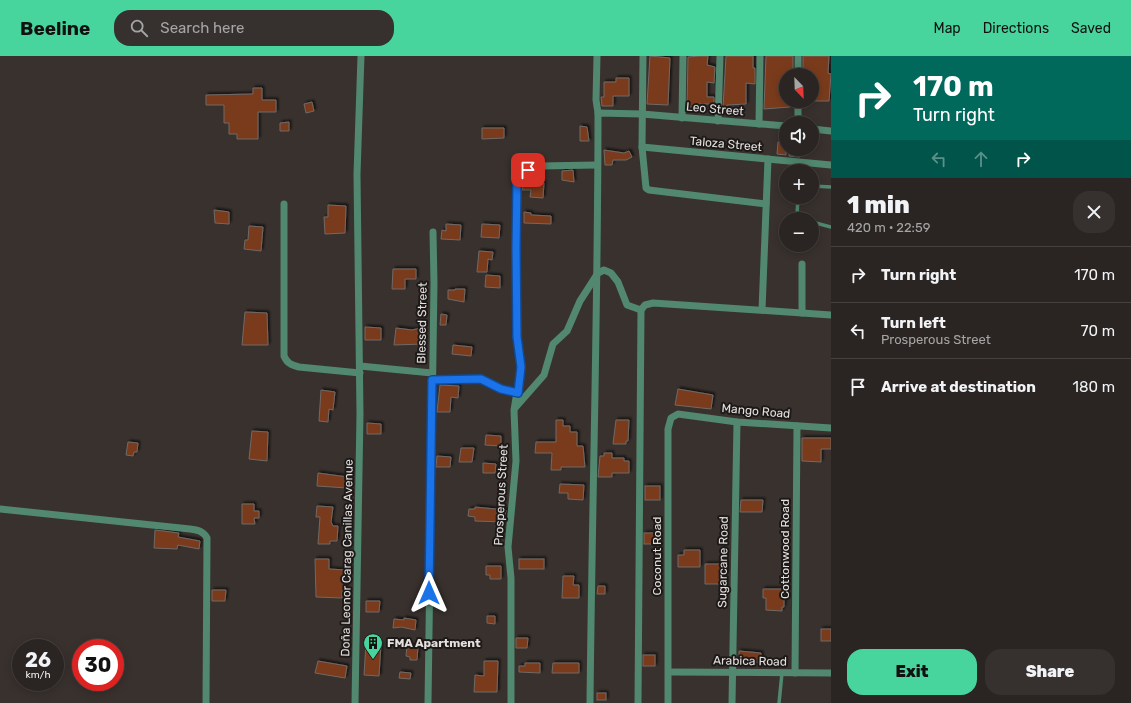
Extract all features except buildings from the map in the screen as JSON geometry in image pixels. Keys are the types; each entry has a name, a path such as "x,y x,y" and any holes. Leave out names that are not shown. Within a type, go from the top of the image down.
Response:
{"street":[{"name":"Doña Leonor Carag Canillas Avenue","path":"355,703 360,414 358,174 361,56"},
{"path":"590,703 593,437 598,273 596,164 598,113 596,100 597,56"},
{"path":"643,56 642,147 646,188 649,190 766,204"},
{"path":"682,118 683,56"},
{"path":"718,121 720,56"},
{"path":"759,124 760,56"},
{"path":"798,56 798,68"},
{"name":"Leo Street","path":"598,113 642,114 779,125"},
{"path":"819,130 831,131"},
{"name":"Taloza Street","path":"642,147 831,165"},
{"path":"762,310 768,159"},
{"name":"Prosperous Street","path":"511,703 511,578 508,547 516,461 514,410 518,393 521,367 517,329 517,184 523,174 532,168 540,166 596,164"},
{"path":"284,204 284,356 286,361 291,365 299,367 360,369 481,379 501,389 518,393"},
{"name":"Blessed Street","path":"428,703 432,376 432,232"},
{"path":"802,264 802,313"},
{"path":"514,410 544,376 553,344 567,331 580,301 598,273 604,270 611,273 618,282 627,305 641,310"},
{"path":"638,703 641,310 645,305 653,303 831,315"},
{"name":"Mango Road","path":"678,414 737,422 831,428"},
{"name":"Coconut Road","path":"668,703 668,429 671,418 678,414"},
{"name":"Sugarcane Road","path":"732,703 737,422"},
{"name":"Cottonwood Road","path":"795,673 797,426"},
{"path":"0,509 199,530 204,534 207,538 206,703"},
{"name":"Arabica Road","path":"668,672 831,673"}],"lane":[{"path":"819,186 831,187"},
{"path":"819,224 831,227"},
{"path":"779,703 782,673"}],"place":[{"name":"FMA Apartment","path":"373,660"}],"route":[{"path":"429,593 432,380 443,381 473,378 481,379 486,380 501,389 518,393 521,360 517,337 517,184 523,174 528,170"}]}
